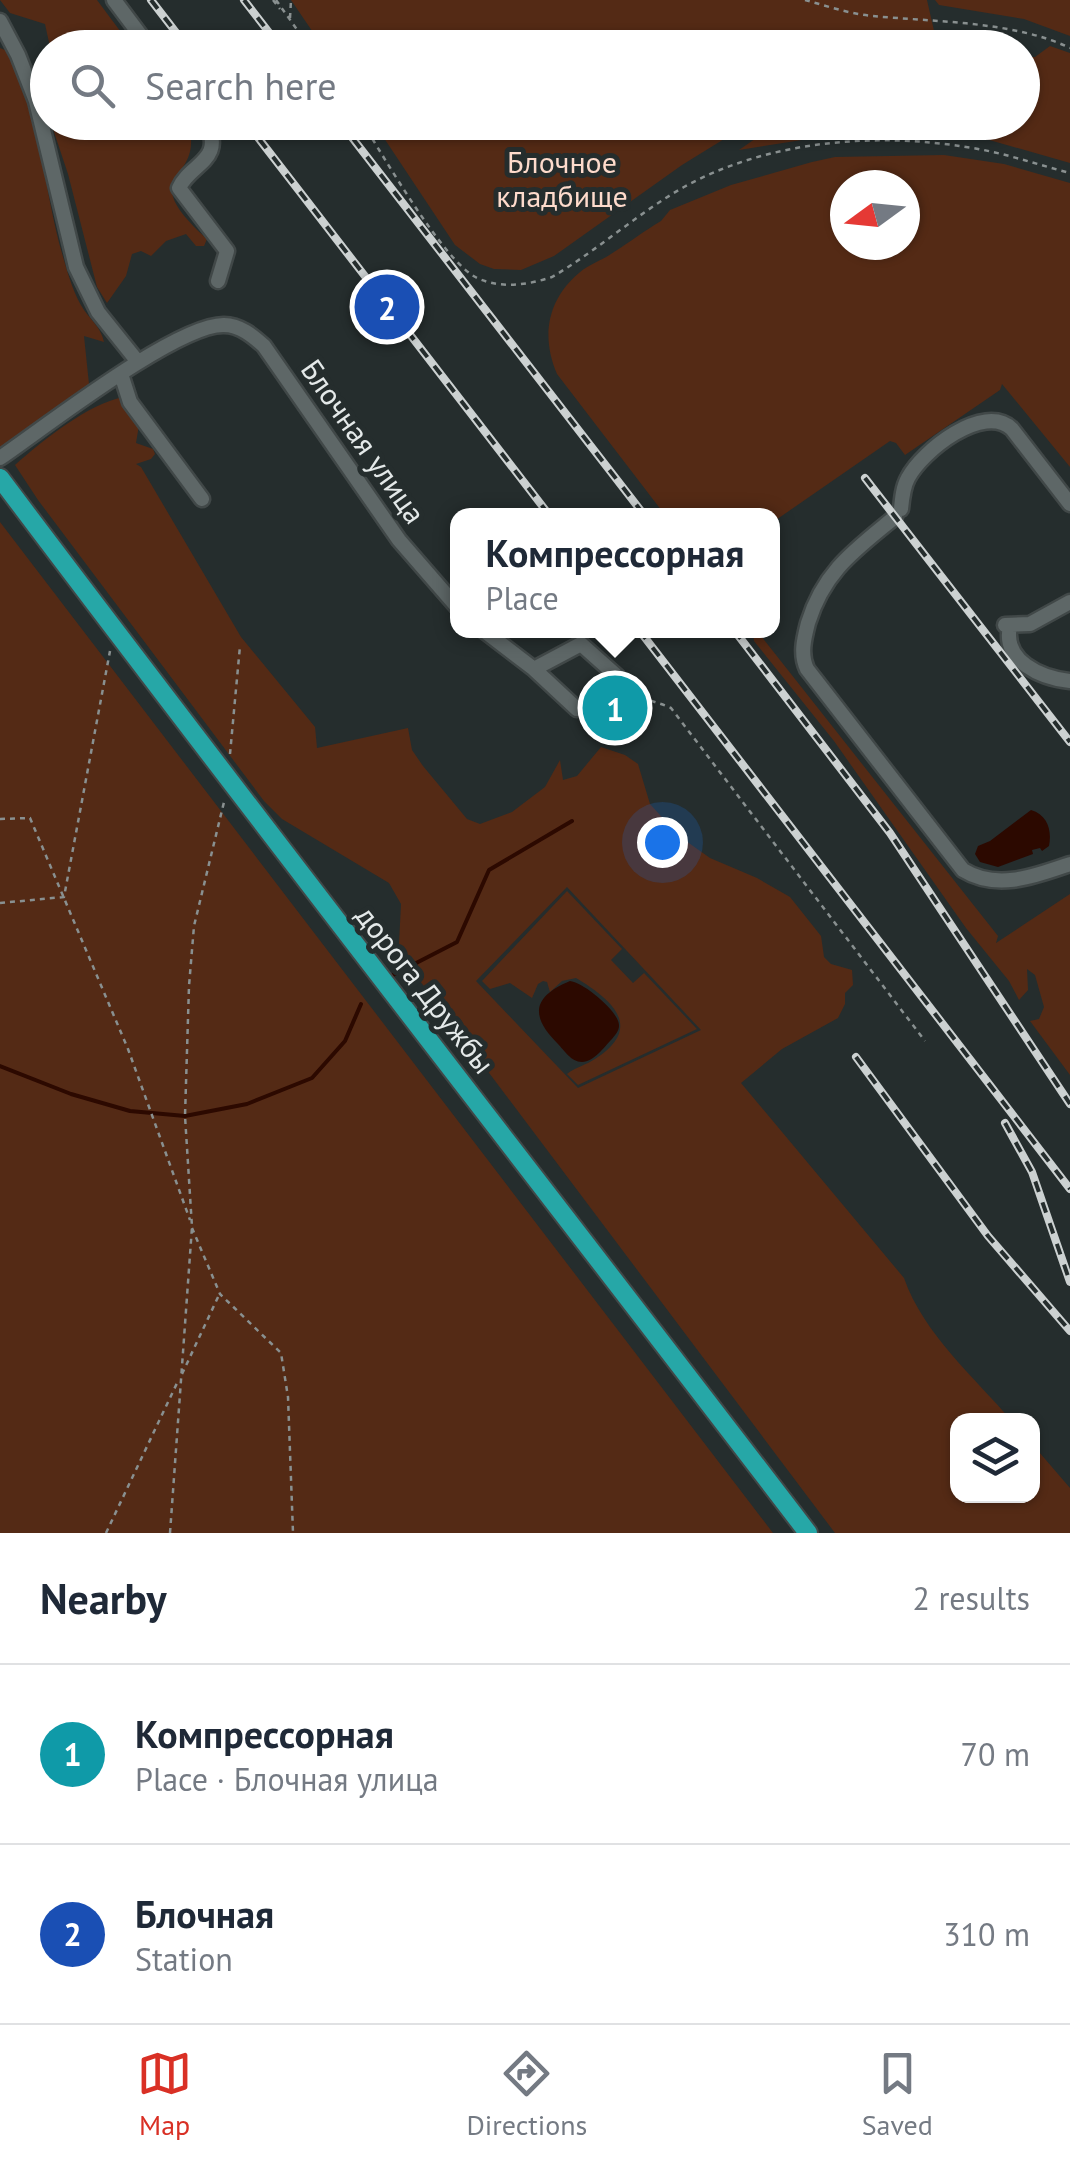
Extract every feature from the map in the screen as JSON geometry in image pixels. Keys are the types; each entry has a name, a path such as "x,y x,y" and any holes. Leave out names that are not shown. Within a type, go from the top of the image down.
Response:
{"main road":[{"name":"дорога Дружбы","path":"0,478 227,781 360,948 808,1533"}],"street":[{"path":"114,0 136,30"},
{"path":"0,21 30,85"},
{"path":"0,458 138,362 98,312 76,267 45,140"},
{"path":"212,140 204,164 186,176 179,188 227,252 218,280"},
{"name":"Блочная улица","path":"138,362 194,332 214,326 245,331 264,346 399,540 450,599"},
{"path":"121,374 130,402 202,499"},
{"path":"1070,504 1006,423 992,420 958,432 922,460 906,482 898,513 839,564 821,588 802,653 807,669 963,870 986,880 1009,881 1070,864"},
{"path":"1070,602 1030,624 1007,626 1008,642 1016,657 1048,676 1070,681"},
{"path":"493,638 577,709"},
{"path":"534,669 581,644 618,677"}],"path":[{"path":"275,0 295,30"},
{"path":"289,22 292,0"},
{"path":"805,0 868,16 999,30"},
{"path":"1040,40 1070,48"},
{"path":"373,140 460,265 480,280 507,285 533,284 552,277 686,185 771,154 848,142 939,143 994,152 1070,173"},
{"path":"170,1533 192,1227 186,1116 188,986 194,926 227,781 240,646"},
{"path":"64,897 110,649"},
{"path":"618,677 642,699 671,708 925,1041"},
{"path":"0,819 30,818 128,1049 220,1294 281,1354 288,1397 293,1533"},
{"path":"0,902 64,897"},
{"path":"106,1533 220,1294"}],"green space":[{"path":"0,0 97,0 119,30 46,30 45,24 10,13"},
{"path":"291,0 927,0 934,30 311,30"},
{"path":"935,0 1070,0 1070,36 1024,19 939,5"},
{"path":"1050,46 1070,53 1070,163 990,140 1040,140 1040,53"},
{"path":"0,48 7,51 28,101 30,140 38,140 72,286 104,342 84,336 89,384 0,450"},
{"path":"57,140 191,140 188,157 172,188 174,200 207,239 204,246 196,246 186,234 166,241 151,256 141,251 132,254 126,276 107,303 97,287"},
{"name":"Блочное кладбище","path":"385,140 722,140 554,256 521,270 480,264 455,245"},
{"path":"753,140 802,140 739,150"},
{"path":"944,155 1004,164 1070,183 1070,467 1002,384 1000,390 905,455 890,441 780,517 780,508 660,508 557,374 549,346 550,320 560,295 587,267 661,221 670,210 731,185 835,157"},
{"path":"124,397 124,408 139,425 136,443 153,449 155,454 136,464 241,637 315,727 317,748 408,728 412,750 423,766 467,819 480,824 512,812 545,787 560,760 563,780 577,776 601,747 638,764 650,804 679,836 710,858 790,897 821,936 824,957 831,964 852,970 853,985 845,993 838,1018 782,1049 741,1083 904,1278 936,1336 1005,1413 950,1413 950,1503 1040,1503 1040,1453 1070,1488 1070,1533 835,1533 414,973 399,944 401,904 389,883 282,819 264,801 15,465 66,424","holes":["567,887 701,1030 578,1088 476,981"]},
{"path":"0,522 773,1533 0,1533"},
{"path":"763,638 998,936 996,943 1070,894 1070,1075 1030,1021 1039,1019 1044,1007 1035,975 1027,969 1028,990 1019,1000 834,741 754,641"},
{"path":"567,891 622,949 611,960 633,983 644,973 697,1029 578,1085 567,1074 610,1048 618,1036 618,1015 611,1005 576,978 562,981 550,992 543,981 532,998 510,983 490,989 482,981"}],"shaded area":[{"path":"1031,810 1048,824 1049,846 998,867 980,862 975,854 978,846"},
{"path":"570,981 600,999 618,1020 616,1034 595,1057 586,1061 568,1055 539,1016 539,1008 548,994"}],"waterway":[{"path":"389,977 457,942 489,870 572,821"},
{"path":"0,1066 71,1094 130,1111 185,1116 247,1104 312,1078 345,1041 361,1004"}],"railway":[{"path":"151,0 174,30"},
{"path":"244,0 267,30"},
{"path":"260,140 544,508"},
{"path":"354,140 639,508"},
{"path":"865,478 1070,742"},
{"path":"645,638 1070,1189"},
{"path":"740,638 890,833 1070,1104"},
{"path":"856,1057 988,1236 1070,1331"},
{"path":"1005,1123 1032,1172 1070,1282"}],"place":[{"name":"Блочная","path":"387,307"},
{"name":"Компрессорная","path":"615,708"}]}
